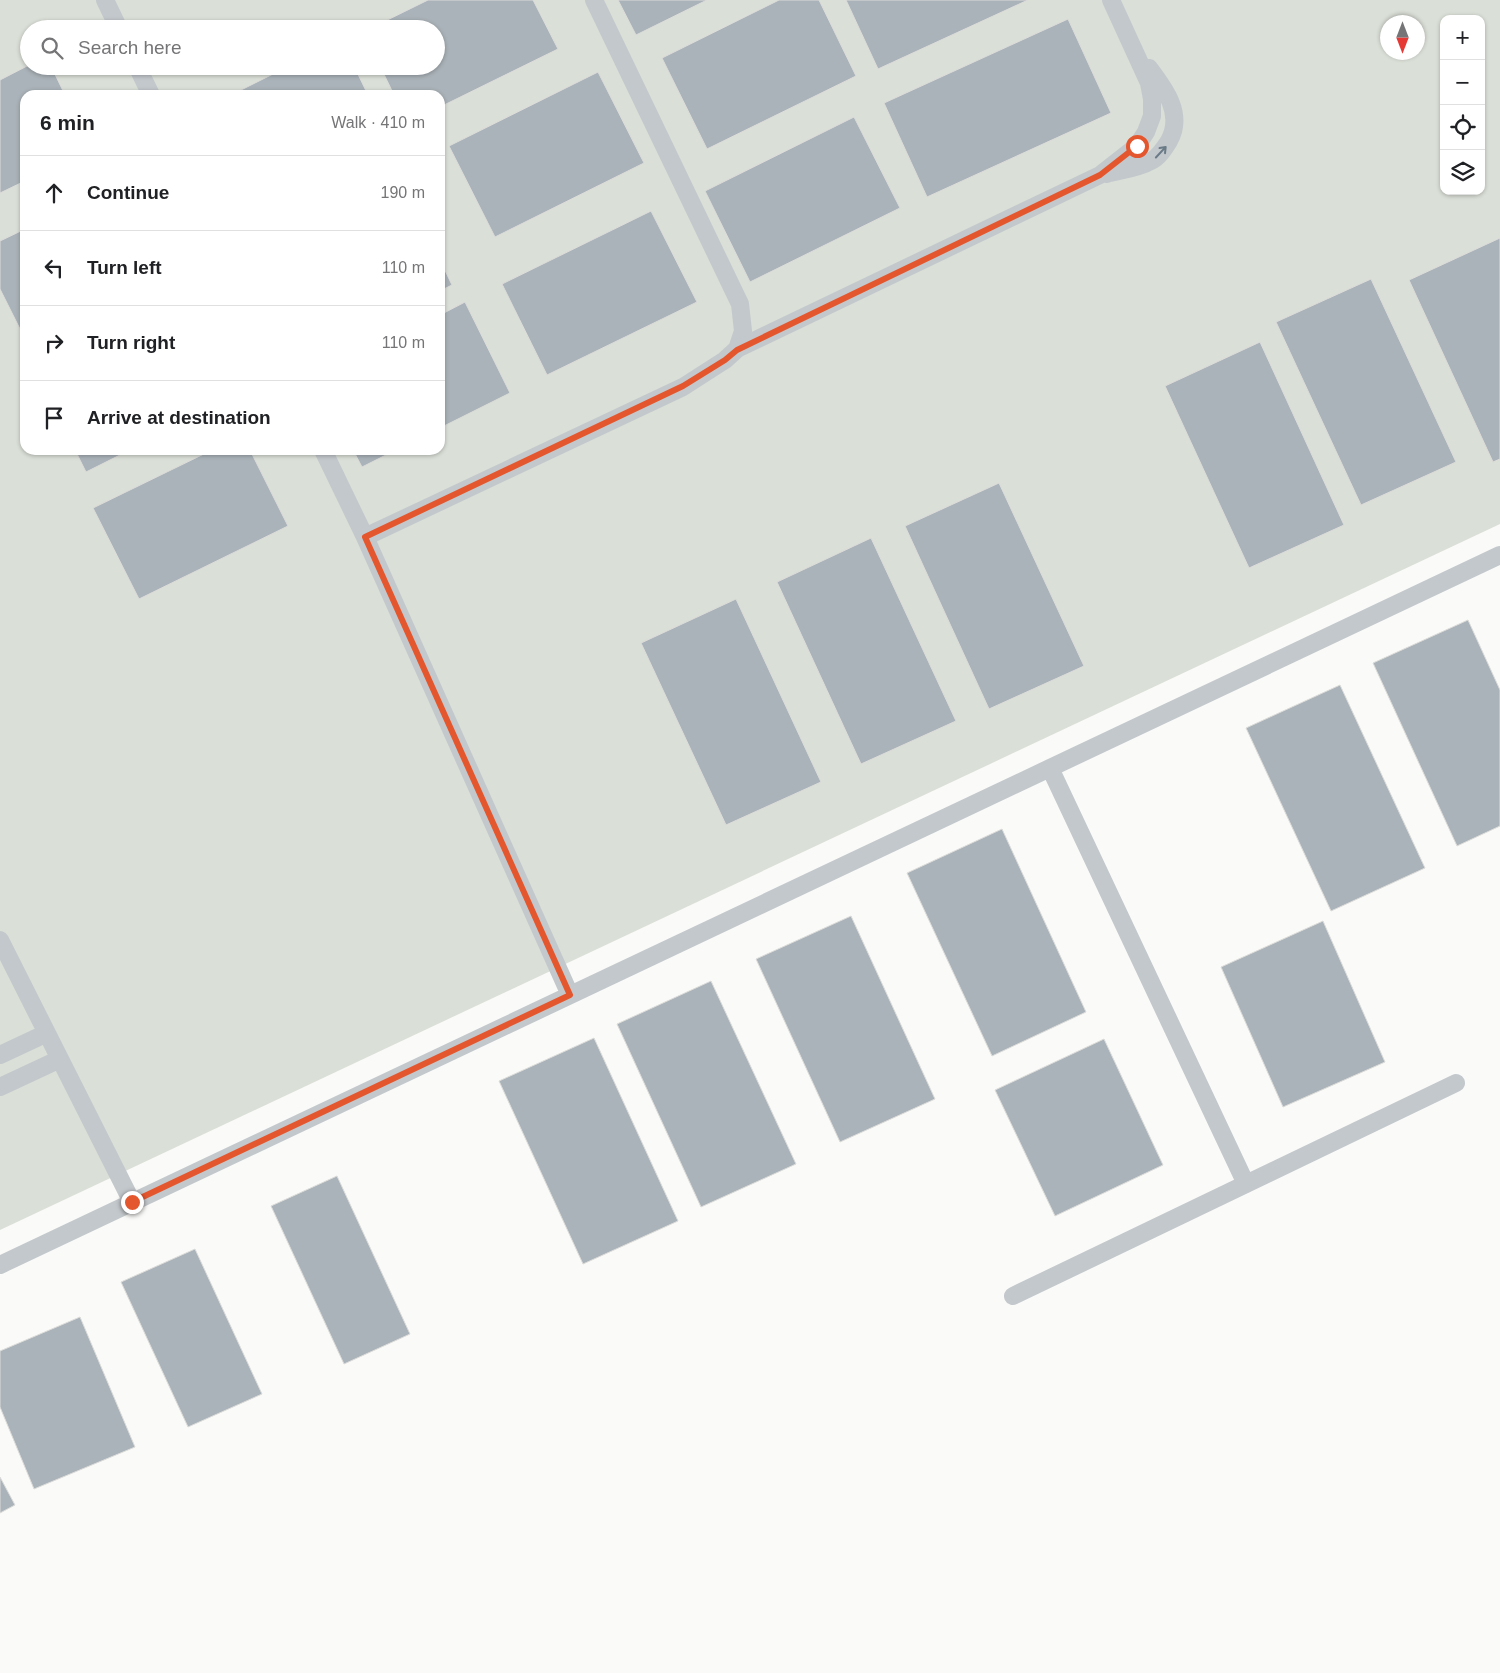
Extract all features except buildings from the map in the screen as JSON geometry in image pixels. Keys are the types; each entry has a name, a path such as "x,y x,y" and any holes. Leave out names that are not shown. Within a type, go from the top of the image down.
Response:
{"lane":[{"path":"105,0 115,20"},
{"path":"594,0 740,304 743,331 737,350"},
{"path":"365,537 683,386 725,360 737,350 1100,175 1137,146 1146,132 1152,116 1152,99 1149,83 1111,0"},
{"path":"1100,175 1136,167 1152,161 1164,150 1172,135 1175,119 1172,102 1132,45"},
{"path":"141,75 149,90"},
{"path":"325,455 365,537 570,995"},
{"path":"0,1264 1500,555"},
{"path":"1050,768 1246,1184"},
{"path":"0,940 132,1202"},
{"path":"0,1055 47,1033"},
{"path":"0,1088 60,1059"},
{"path":"1013,1296 1456,1084"}],"shaded area":[{"path":"0,0 1500,0 1500,524 0,1230"}],"route":[{"path":"132,1202 570,995 365,537 683,386 725,360 737,350 1100,175 1137,146"}]}
